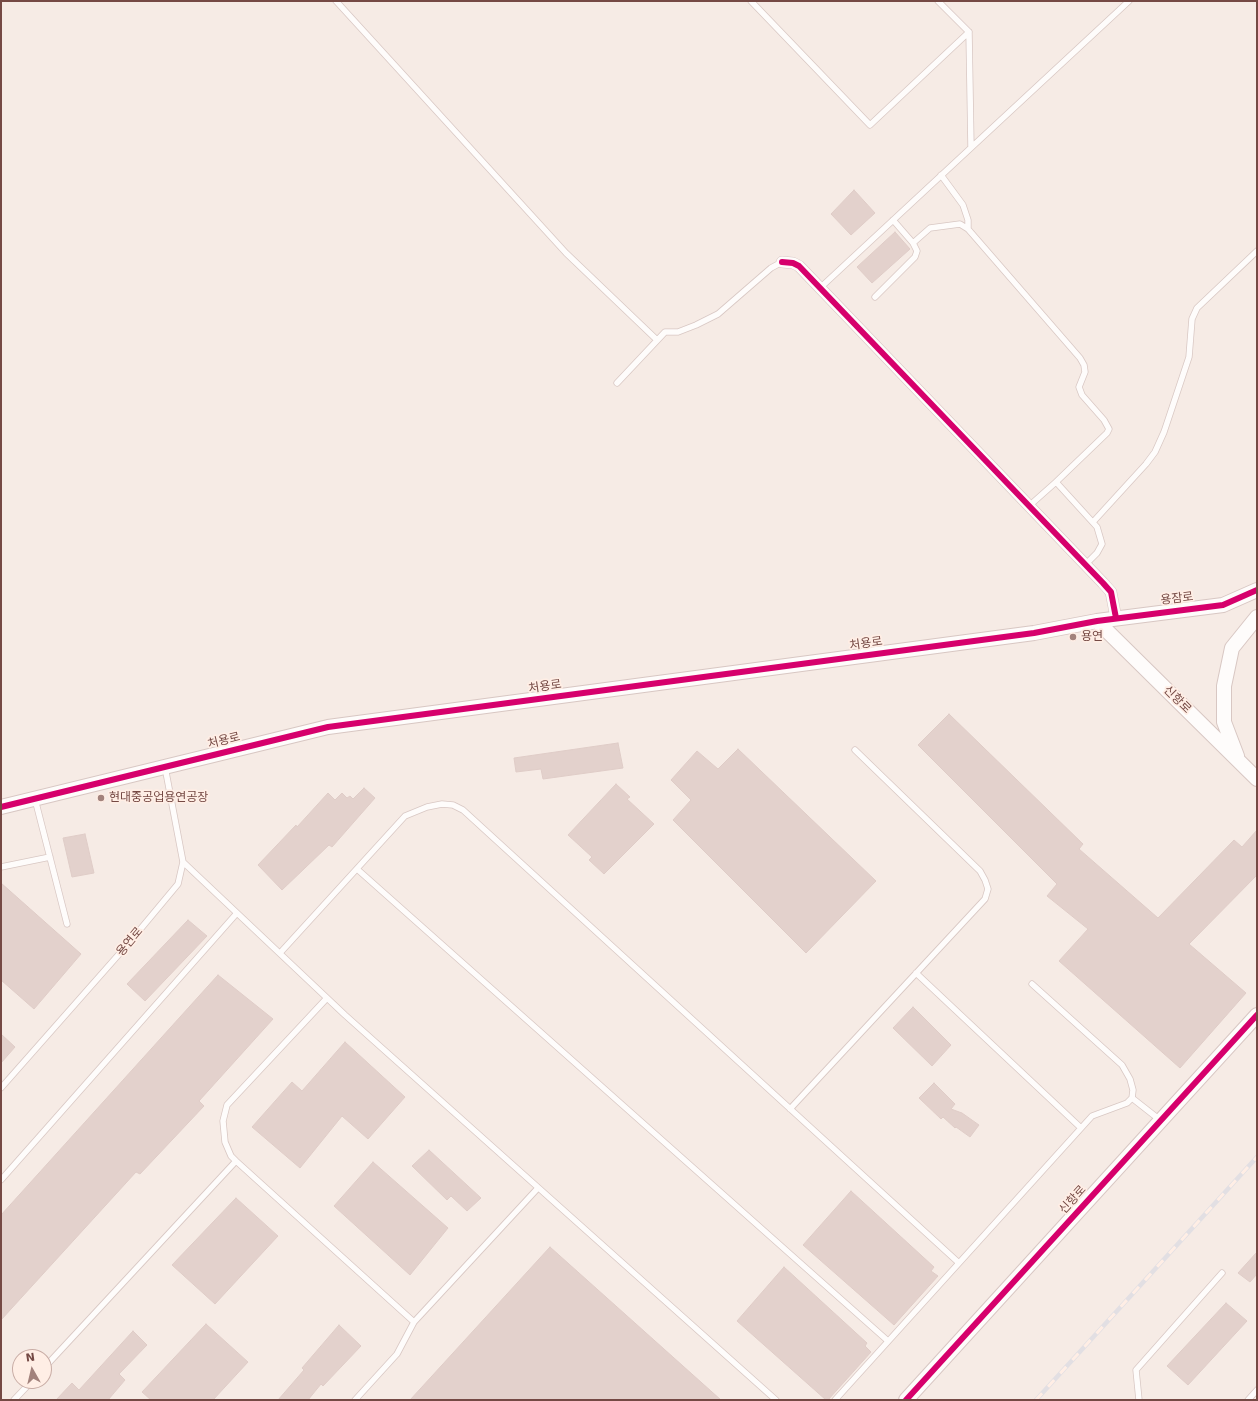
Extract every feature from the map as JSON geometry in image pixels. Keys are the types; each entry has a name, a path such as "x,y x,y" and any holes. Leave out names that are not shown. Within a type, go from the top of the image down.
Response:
{"street":[{"path":"782,262 793,263 799,266 1111,592 1116,618"},
{"name":"용잠로","path":"1097,621 1223,605 1257,590"},
{"path":"1238,760 1224,722 1224,686 1232,648 1257,617"},
{"name":"신항로","path":"1097,621 1257,779"},
{"name":"처용로","path":"1,806 328,727 1026,634 1097,621"},
{"name":"신항로","path":"906,1400 1257,1015"}],"lane":[{"path":"336,1 566,253 657,340"},
{"path":"751,1 870,125 969,32"},
{"path":"938,1 969,32 971,147"},
{"path":"820,288 1129,1"},
{"path":"941,175 963,205 968,220 968,229"},
{"path":"875,297 915,257 917,251 913,243 893,220"},
{"path":"913,243 930,228 960,224 968,229 1080,358 1084,365 1084,372 1079,387 1082,396 1104,420 1109,428 1106,433 1056,482 1029,506"},
{"path":"1093,522 1146,464 1155,452 1164,432 1189,357 1192,319 1196,308 1257,251"},
{"path":"617,383 665,332 684,330 718,314 771,268 782,262"},
{"path":"1056,482 1097,527 1102,544 1097,553 1085,565"},
{"path":"790,1109 985,899 988,889 980,871 855,750"},
{"name":"용연로","path":"1,1088 128,944 178,884 183,862 165,767"},
{"path":"35,798 67,924"},
{"path":"280,953 405,816 412,812 442,804 453,805 463,810 959,1263"},
{"path":"1,867 50,857"},
{"path":"183,862 328,998 776,1400"},
{"path":"357,869 888,1341"},
{"path":"1,1180 237,913"},
{"path":"916,973 1081,1128"},
{"path":"834,1400 1092,1116 1127,1103 1132,1098 1133,1090 1130,1079 1122,1065 1032,984"},
{"path":"328,998 227,1105 223,1122 225,1142 231,1156 236,1161 414,1322"},
{"path":"1132,1098 1160,1121"},
{"path":"52,1359 236,1161"},
{"path":"355,1400 396,1354 414,1322 538,1188"},
{"path":"1139,1400 1136,1370 1222,1273"},
{"path":"14,1400 24,1389"},
{"path":"1248,1400 1257,1390"}],"building":[{"path":"854,190 875,213 851,235 831,214"},
{"path":"895,232 910,249 872,283 857,267"},
{"path":"949,714 1083,844 1079,849 1158,918 1234,840 1242,847 1257,830 1257,875 1189,944 1246,993 1180,1068 1059,961 1088,929 1047,896 1057,884 918,745"},
{"path":"618,743 623,768 543,779 541,769 516,772 514,758"},
{"path":"738,749 876,881 806,953 673,820 691,800 671,780 697,751 718,769"},
{"path":"616,784 630,797 627,799 654,824 604,874 589,860 592,857 568,835"},
{"path":"364,788 375,798 332,847 329,845 282,890 258,865 296,825 297,827 328,793 335,800 342,793 347,798 350,796 353,799"},
{"path":"85,834 94,873 72,877 63,838"},
{"path":"1,883 81,954 34,1009 1,980"},
{"path":"188,920 207,936 145,1001 127,984"},
{"path":"218,975 273,1019 199,1101 204,1106 140,1174 136,1172 1,1320 1,1215"},
{"path":"913,1007 951,1045 932,1066 893,1028"},
{"path":"1,1034 15,1047 1,1063"},
{"path":"345,1042 405,1097 368,1139 342,1116 300,1168 252,1127 292,1082 302,1091"},
{"path":"934,1083 955,1104 951,1109 962,1113 979,1125 970,1137 956,1127 955,1128 943,1117 941,1119 919,1098"},
{"path":"429,1150 481,1198 467,1211 451,1196 447,1200 412,1166"},
{"path":"373,1162 448,1228 410,1275 334,1206"},
{"path":"851,1191 934,1267 931,1271 938,1276 894,1325 803,1245"},
{"path":"236,1198 278,1236 215,1304 172,1265"},
{"path":"550,1247 721,1400 410,1400"},
{"path":"1257,1252 1257,1274 1250,1282 1238,1273"},
{"path":"784,1267 867,1343 865,1346 871,1352 828,1400 826,1400 737,1321"},
{"path":"1226,1303 1247,1321 1188,1385 1167,1366"},
{"path":"206,1324 248,1362 213,1400 151,1400 142,1392"},
{"path":"339,1325 361,1346 323,1386 321,1384 308,1400 278,1400 304,1370 302,1368"},
{"path":"133,1331 147,1345 119,1374 125,1380 108,1400 56,1400 72,1383 79,1390"}],"railway":[{"path":"1036,1400 1257,1157"}],"cycle path":[{"path":"782,262 793,263 799,266 1103,583 1111,592 1116,618"},
{"path":"1,807 328,727 1034,633 1097,621 1223,605 1257,590"},
{"path":"906,1400 1257,1015"}],"place":[{"name":"용연","path":"1073,637"},
{"name":"현대중공업용연공장","path":"101,798"}]}
